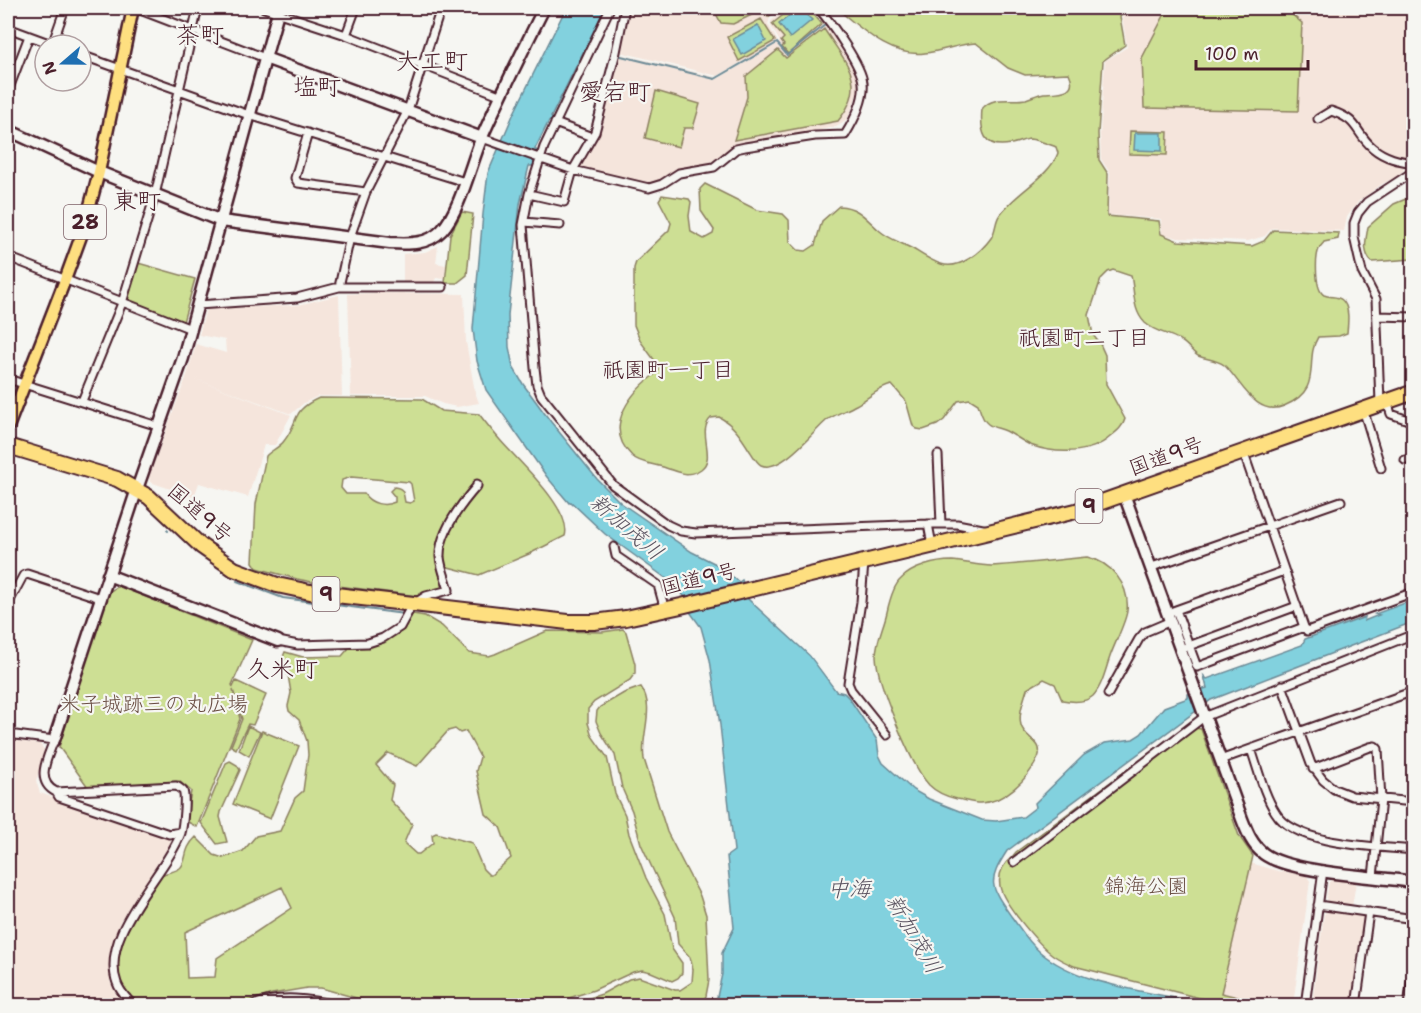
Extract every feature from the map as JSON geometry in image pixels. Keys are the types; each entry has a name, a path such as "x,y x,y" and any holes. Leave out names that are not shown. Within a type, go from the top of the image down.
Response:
{"highway":[{"name":"国道9号","path":"8,446 117,479 137,489 158,504 201,546 234,569 277,585 310,592 412,605 568,622 594,622 665,610 1076,511 1413,392"}],"main road":[{"name":"28","path":"8,428 84,228 99,172 134,8"}],"street":[{"path":"57,33 65,8"},
{"path":"134,8 536,158 573,170 649,188 662,184 679,173 714,167 736,149 815,136 845,135 859,102 864,82 860,71 830,21 818,8"},
{"path":"82,401 122,303 155,195 198,8"},
{"path":"264,8 279,10 502,96"},
{"path":"346,35 356,8"},
{"path":"339,286 350,237 366,192 408,110 441,8"},
{"path":"8,130 99,172 221,221 411,244 429,239 443,229 448,222 482,138 544,8"},
{"path":"610,8 536,158 524,222 535,368 539,391 548,406 613,485 668,525 681,531 928,524 977,527 990,531"},
{"path":"529,195 564,202 573,170 595,132 625,8"},
{"path":"182,832 169,834 59,796 45,783 43,775 100,598 183,358 279,10"},
{"path":"8,28 33,38"},
{"path":"8,91 29,36"},
{"path":"93,59 249,115 465,182"},
{"path":"1318,119 1331,111 1342,114 1351,119 1373,148 1395,161 1413,163"},
{"path":"555,123 592,137"},
{"path":"308,133 295,178 298,183 366,192"},
{"path":"1413,171 1367,202 1358,213 1354,223 1356,249 1362,272 1376,298 1383,402 1391,414 1413,422"},
{"path":"524,222 560,225"},
{"path":"8,257 190,329"},
{"path":"198,305 297,298 339,286 443,287"},
{"path":"1378,316 1413,317"},
{"path":"8,379 158,426"},
{"path":"1363,409 1381,468"},
{"path":"1243,451 1306,631 1413,592"},
{"path":"938,454 941,524"},
{"path":"1405,460 1413,458"},
{"path":"108,575 278,641 297,645 368,643 383,638 400,627 412,605 426,596 449,590 441,565 441,552 453,518 477,484"},
{"path":"1124,494 1185,647 1197,667 1304,627"},
{"path":"1152,567 1341,501"},
{"path":"928,524 932,545"},
{"path":"614,547 616,556 658,585 665,610"},
{"path":"864,562 861,602 848,683 851,690 887,735"},
{"path":"1108,694 1145,632 1172,615 1284,571"},
{"path":"8,604 23,576 27,574 100,598"},
{"path":"1185,647 1297,606"},
{"path":"1014,862 1203,713 1413,634"},
{"path":"1185,647 1195,691 1245,828 1257,848 1278,861 1323,870 1413,882"},
{"path":"1282,685 1313,769 1323,780 1341,792 1352,796 1413,802"},
{"path":"1220,760 1413,690"},
{"path":"8,734 54,740"},
{"path":"1313,769 1375,746 1378,751 1381,799 1373,877"},
{"path":"1251,749 1275,813 1288,826 1302,834 1319,839 1413,850"},
{"path":"56,792 176,786 183,791 185,798 182,832 126,923 116,950 114,967 116,981 120,990 133,1005"},
{"path":"1305,1005 1323,870"},
{"path":"1318,905 1413,919"},
{"path":"1356,1005 1369,912"},
{"path":"1408,1005 1413,963"},
{"path":"250,1005 279,998 314,1000 340,1005"}],"shaded area":[{"path":"629,8 784,8 770,18 768,24 778,42 718,76 620,52"},
{"path":"787,8 810,8 831,32 854,70 859,81 858,92 849,116 843,123 836,127 739,144 716,160 704,165 676,170 647,184 578,169 597,129 620,54 719,78 780,42 771,26 771,21"},
{"path":"1129,8 1413,8 1413,160 1397,177 1382,184 1359,201 1347,217 1344,231 1272,228 1265,236 1248,241 1178,238 1162,234 1161,219 1108,215 1110,173 1101,159 1100,134 1105,61 1127,47 1122,17"},
{"path":"438,246 436,263 446,265 445,279 436,278 433,284 403,283 403,254 425,252"},
{"path":"348,294 464,294 466,342 479,403 457,407 425,396 351,396"},
{"path":"339,295 342,396 318,396 304,403 291,414 193,378 291,415 275,445 264,445 248,497 199,483 194,497 150,482 149,476 187,375 196,344 226,353 225,340 199,335 205,312 208,309 298,305"},
{"path":"8,740 40,744 45,751 36,781 40,793 171,838 170,844 120,922 114,940 110,981 116,994 126,1005 8,1006"},
{"path":"1251,863 1278,871 1306,875 1310,881 1293,1005 1272,1005 1221,993"},
{"path":"1333,879 1356,882 1352,907 1329,903 1326,899 1329,882"},
{"path":"1329,910 1362,915 1365,919 1353,1005 1313,1006 1312,1004 1324,914"}],"green space":[{"path":"713,8 780,8 768,17 762,10 733,24 721,23"},
{"path":"792,8 808,8 822,24 788,54 782,47 784,45 781,41 784,38 772,24"},
{"path":"836,8 1127,8 1120,17 1125,45 1103,61 1098,133 1099,160 1108,174 1107,216 1159,221 1161,234 1178,241 1252,246 1264,241 1273,230 1339,233 1338,239 1324,242 1319,248 1317,274 1321,292 1326,296 1340,298 1345,303 1348,315 1347,333 1339,336 1318,337 1312,356 1309,383 1304,391 1297,399 1284,406 1265,407 1249,395 1224,365 1198,356 1177,338 1145,323 1136,307 1131,276 1113,270 1101,279 1089,315 1093,335 1105,355 1106,384 1125,419 1115,433 1093,447 1061,451 1030,445 988,424 978,404 970,399 958,401 944,420 937,425 923,430 917,429 913,426 906,401 892,385 827,420 787,458 769,466 759,464 737,432 719,417 711,418 707,424 705,437 707,458 705,464 696,472 684,473 635,459 623,445 619,433 620,421 624,410 639,388 658,372 658,365 641,342 634,325 634,268 636,262 669,230 671,223 659,200 662,195 689,199 691,202 689,216 691,232 704,239 713,234 714,230 701,211 700,189 705,184 757,210 783,214 789,220 790,242 798,250 806,251 815,245 822,221 839,206 857,211 891,239 930,259 948,265 963,262 987,243 1005,208 1047,170 1058,153 1056,147 1031,139 1013,144 994,144 985,137 982,109 997,100 1026,99 1042,93 1065,90 1071,85 1069,73 1025,75 1008,68 976,43 925,53 900,51 877,40"},
{"path":"1168,8 1291,14 1302,23 1298,111 1144,108 1142,58"},
{"path":"761,19 775,41 739,61 727,37"},
{"path":"824,29 846,63 853,84 847,108 838,121 734,140 747,97 746,76 778,50 786,58"},
{"path":"656,91 700,104 693,128 684,128 679,147 645,138"},
{"path":"1130,131 1168,132 1167,155 1129,154"},
{"path":"1413,196 1413,259 1372,262 1366,250 1368,227 1394,204"},
{"path":"462,212 473,214 467,275 457,283 445,283 450,235"},
{"path":"138,263 195,279 183,322 129,301 128,297"},
{"path":"319,398 422,399 441,411 479,414 552,499 565,525 565,536 479,575 448,567 440,588 418,596 322,584 257,568 253,562 256,504 266,456 284,441 299,412","holes":["351,477 409,482 414,501 410,503 405,502 403,492 394,487 390,491 395,497 395,502 391,504 374,502 364,494 346,494 341,488 342,480"]},
{"path":"1087,557 1111,569 1122,584 1127,601 1125,620 1096,692 1082,701 1062,700 1055,684 1044,679 1027,689 1020,721 1023,730 1039,748 1038,758 1022,781 998,799 977,803 954,798 935,790 922,775 905,743 888,703 878,668 877,645 890,599 898,582 911,571 939,562 952,561 992,566"},
{"name":"米子城跡三の丸広場","path":"119,586 252,640 232,685 233,687 236,681 266,695 253,725 248,724 236,749 231,746 242,719 233,690 240,719 197,827 186,821 191,791 179,781 88,787 59,747 108,592"},
{"path":"413,614 425,616 442,626 469,653 489,656 547,631 602,632 623,629 626,632 635,664 635,673 630,680 594,702 588,709 588,723 592,736 607,757 615,794 625,815 629,834 646,878 665,914 672,949 682,963 682,973 672,981 651,972 642,970 633,972 594,990 544,1006 381,1005 321,988 307,988 272,994 245,1005 139,1006 123,989 118,975 118,961 127,929 161,875 180,868 189,846 196,837 214,855 223,858 243,851 256,836 280,831 295,798 303,791 308,755 307,741 299,720 289,711 291,693 288,675 278,669 285,652 303,657 342,656 349,648 390,638 402,629","holes":["455,729 460,733 466,731 480,757 476,771 486,814 500,827 511,858 491,875 483,869 472,843 436,833 432,835 433,843 419,854 404,843 412,824 390,800 393,785 376,765 388,753 417,766 448,731","282,887 292,908 217,958 215,977 187,978 185,932"]},
{"path":"641,687 647,704 644,759 667,832 700,896 706,915 709,980 706,996 701,1005 568,1005 602,994 629,979 639,977 675,990 680,990 692,982 693,969 690,957 678,944 675,917 641,844 632,811 622,788 615,755 596,721 600,707 624,693"},
{"path":"1413,694 1413,733 1408,733 1406,697"},
{"path":"1193,721 1017,855 1012,857 1016,852"},
{"path":"248,726 260,732 249,756 239,750"},
{"name":"錦海公園","path":"1195,728 1201,729 1239,836 1253,856 1221,993 1271,1005 1227,1005 1069,964 1053,955 1031,933 1007,902 1000,886 1002,870 1012,857 1019,864 1025,857"},
{"path":"262,731 299,746 270,819 233,804"},
{"path":"230,761 240,770 220,817 227,842 217,844 201,823 226,763"}],"water":[{"name":"中海","path":"566,8 605,8 551,117 552,122 549,121 535,149 538,152 533,166 529,166 520,204 508,315 509,347 513,367 551,422 597,479 621,503 692,552 718,565 739,582 742,580 748,599 810,656 836,691 844,693 849,698 877,740 879,755 883,763 913,790 929,799 982,820 996,821 1023,817 1036,807 1035,803 1084,755 1105,743 1133,739 1141,734 1164,707 1188,698 1188,694 1207,688 1204,676 1207,679 1302,645 1305,639 1365,617 1364,621 1379,615 1375,614 1413,600 1413,622 1211,700 1007,851 996,870 995,890 1004,906 1032,944 1057,964 1097,980 1205,1005 713,1005 722,974 722,953 734,928 727,856 734,851 720,725 710,660 701,627 690,612 684,596 671,582 605,534 571,502 569,503 547,477 486,390 477,361 473,329 488,173 513,115"},
{"path":"799,8 812,20 790,38 779,24"},
{"path":"758,25 766,41 742,55 733,39"},
{"path":"1135,133 1162,133 1162,151 1134,150"}],"pier":[{"path":"759,603 812,654 840,689 837,691 810,655 756,604"}],"waterway":[{"path":"619,20 621,8"},
{"path":"617,55 715,79 777,43 787,55 825,25"},
{"path":"593,121 605,81"},
{"path":"579,153 587,137"},
{"path":"237,581 283,598 404,614"}],"district":[{"name":"茶町","path":"200,35"},
{"name":"大工町","path":"432,61"},
{"name":"塩町","path":"317,87"},
{"name":"愛宕町","path":"615,92"},
{"name":"東町","path":"137,201"},
{"name":"祇園町二丁目","path":"1084,337"},
{"name":"祇園町一丁目","path":"668,369"},
{"name":"久米町","path":"282,669"}],"water label":[{"name":"新加茂川","path":"627,527"},
{"name":"新加茂川","path":"914,934"}]}
